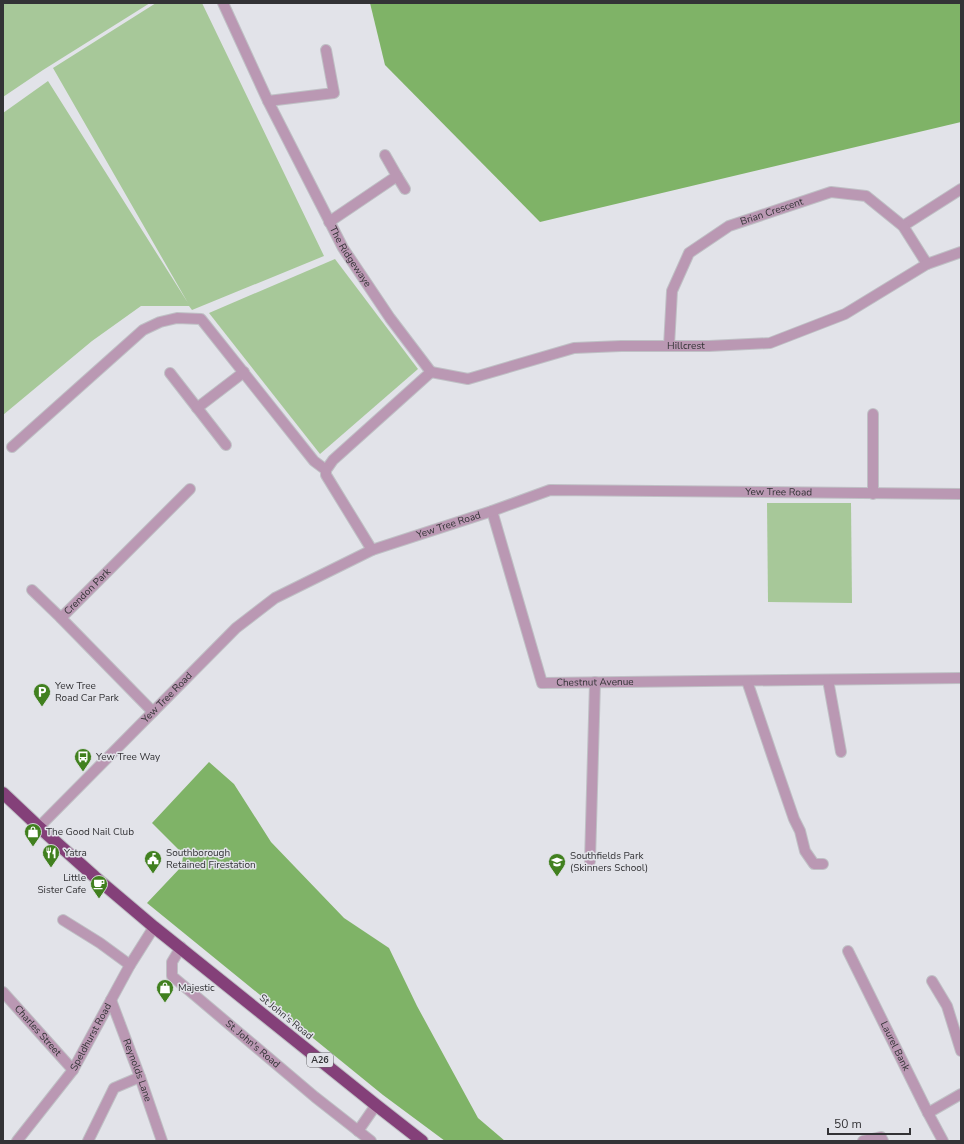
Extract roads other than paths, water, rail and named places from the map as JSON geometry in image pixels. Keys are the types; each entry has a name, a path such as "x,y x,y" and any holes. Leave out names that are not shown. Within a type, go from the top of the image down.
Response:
{"highway":[{"name":"A26","path":"3,793 39,827 154,927"},
{"name":"St John's Road","path":"154,927 422,1141"}],"street":[{"name":"The Ridgewaye","path":"223,3 268,101 343,248 390,318 431,372"},
{"path":"268,101 334,93 326,50"},
{"path":"385,155 405,189"},
{"path":"329,222 397,176"},
{"path":"903,226 961,188"},
{"name":"Brian Crescent","path":"669,346 672,291 689,254 730,226 832,192 866,196 903,226 927,264"},
{"name":"Hillcrest","path":"431,372 468,379 574,348 770,343 845,314 927,264 961,252"},
{"path":"12,447 143,330 160,322 177,318 201,319 314,461 326,470 326,474 372,550"},
{"path":"198,408 244,372"},
{"path":"326,470 333,460 431,372"},
{"path":"170,373 226,445"},
{"path":"873,414 873,494"},
{"name":"Crendon Park","path":"153,712 61,618 190,489"},
{"name":"Yew Tree Road","path":"39,827 236,628 275,598 372,550 492,511 550,490 961,494"},
{"name":"Chestnut Avenue","path":"492,511 542,683 961,678"},
{"path":"32,590 61,618"},
{"path":"828,680 841,752"},
{"path":"747,681 794,819 800,831 805,851 814,864 823,864"},
{"path":"590,861 595,682"},
{"path":"63,920 100,943 130,965"},
{"name":"Speldhurst Road","path":"17,1141 73,1070 130,965 154,927"},
{"name":"St. John's Road","path":"181,948 172,962 172,976 315,1097 371,1141"},
{"name":"Laurel Bank","path":"848,951 943,1141"},
{"path":"932,981 947,1006 961,1051"},
{"name":"Charles Street","path":"3,992 73,1070"},
{"name":"Reynolds Lane","path":"111,1000 162,1141"},
{"path":"92,1140 114,1088 140,1077"},
{"path":"928,1113 961,1094"},
{"path":"358,1131 376,1105"},
{"path":"863,1141 881,1137 883,1141"}],"place":[{"name":"Yew Tree Road Car Park","path":"42,707"},
{"name":"Yew Tree Way","path":"83,772"},
{"name":"The Good Nail Club","path":"33,847"},
{"name":"Yatra","path":"51,868"},
{"name":"Southborough Retained Firestation","path":"153,874"},
{"name":"Southfields Park (Skinners School)","path":"557,877"},
{"name":"Little Sister Cafe","path":"99,899"},
{"name":"Majestic","path":"165,1003"}]}
